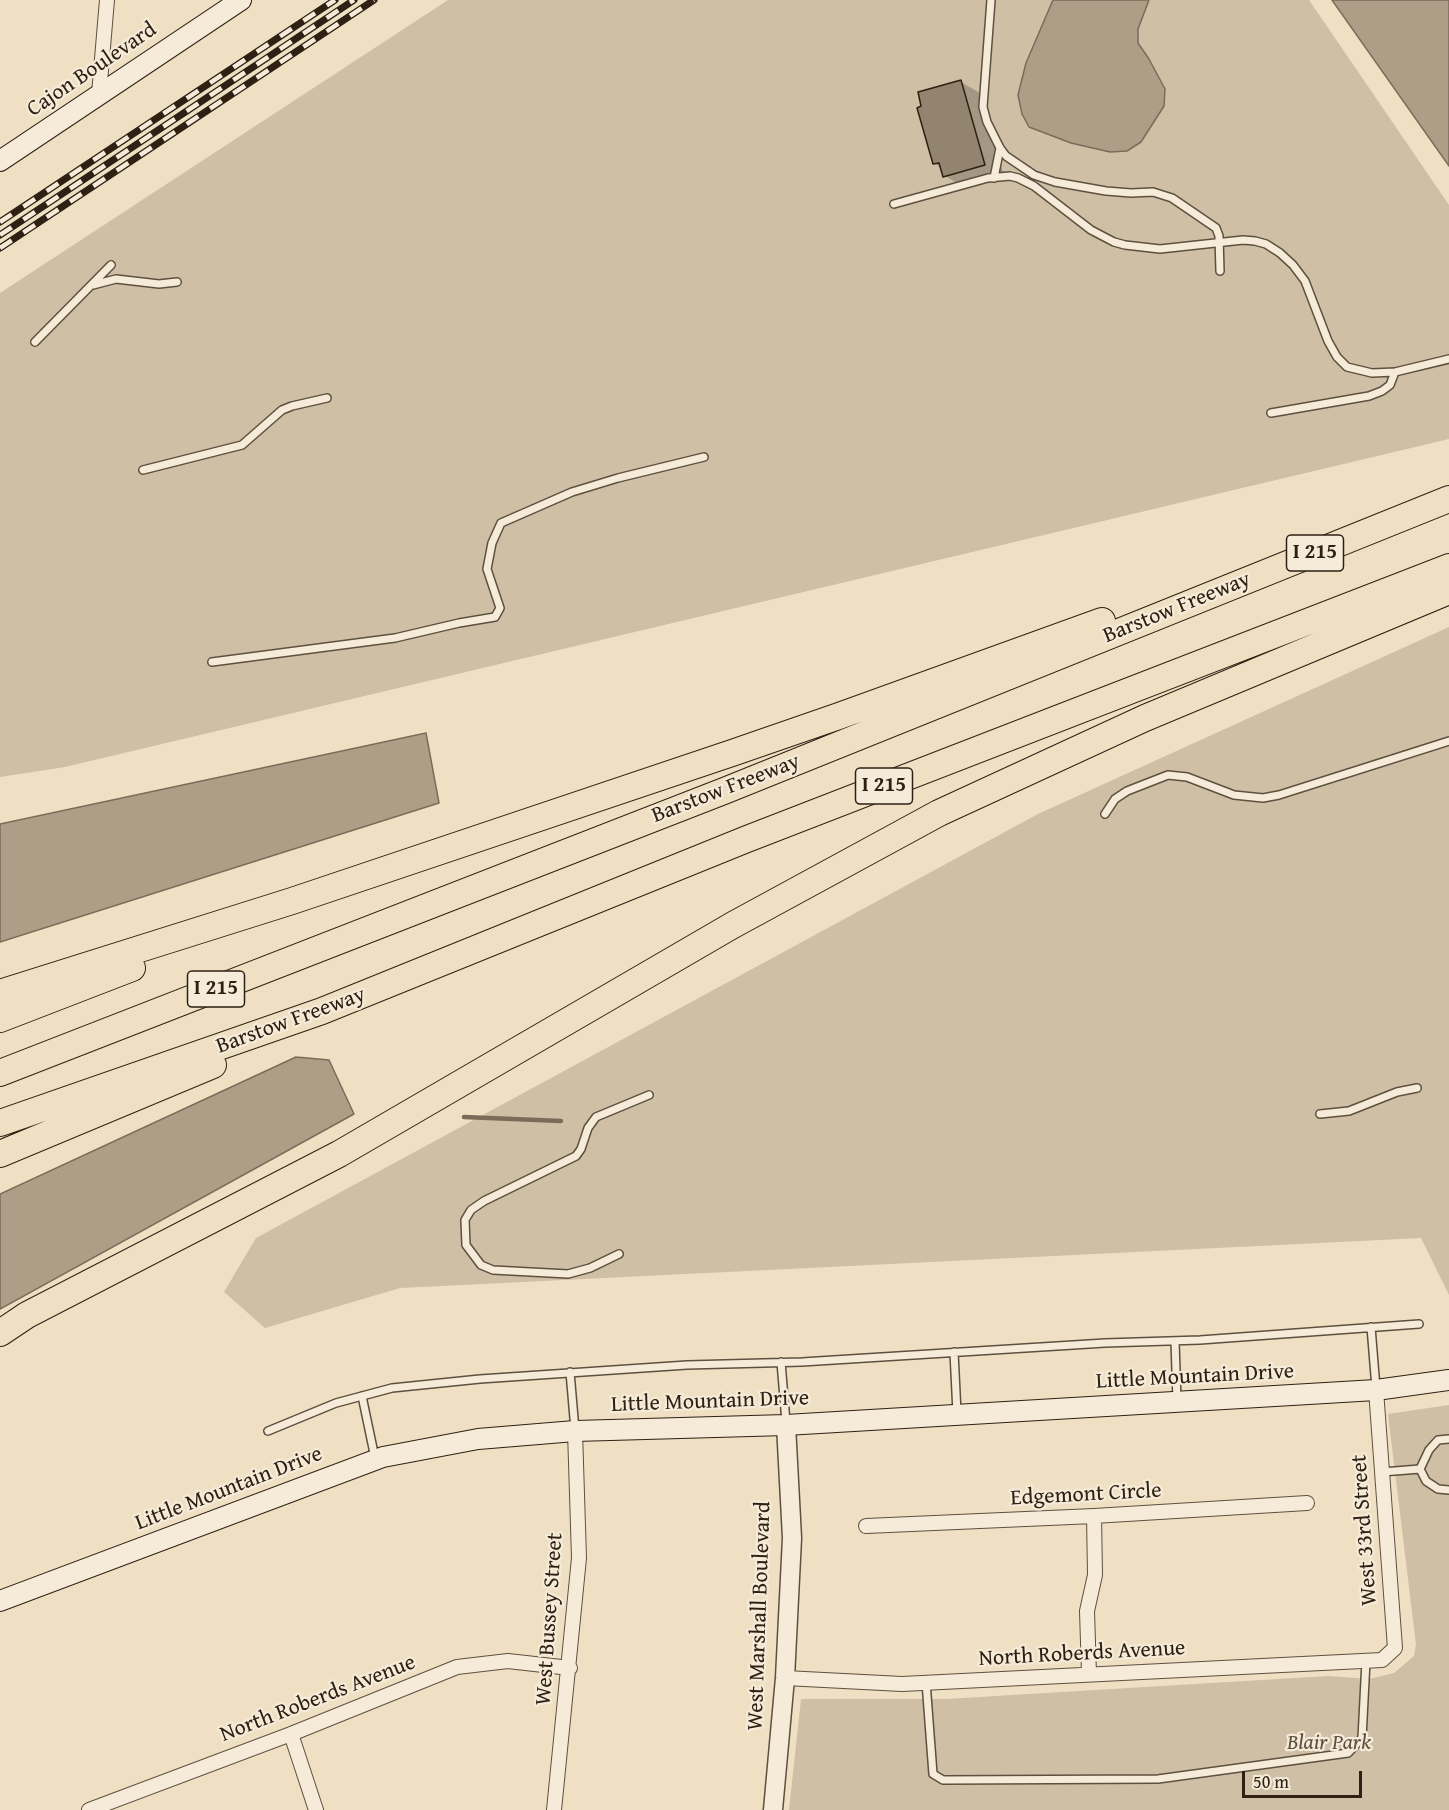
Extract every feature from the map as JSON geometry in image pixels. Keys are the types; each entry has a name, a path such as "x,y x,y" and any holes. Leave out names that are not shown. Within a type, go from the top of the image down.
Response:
{"highway":[{"name":"Barstow Freeway","path":"0,1073 735,786 1449,499"},
{"name":"Barstow Freeway","path":"0,1123 322,1011 747,840 1449,567"},
{"path":"0,1333 27,1315 339,1154 733,925 939,813 1145,718 1449,591"},
{"path":"0,993 292,901 839,716 1141,606 1180,607"},
{"path":"0,1019 186,946 292,901"},
{"path":"0,1154 202,1070 322,1011"}],"main road":[{"name":"Cajon Boulevard","path":"0,161 241,0"},
{"name":"Little Mountain Drive","path":"0,1601 375,1460 478,1439 575,1431 786,1425 1376,1390 1449,1380"}],"street":[{"path":"99,94 107,0"},
{"name":"West 33rd Street","path":"1376,1390 1395,1648 1382,1660"},
{"name":"West Marshall Boulevard","path":"773,1810 785,1678 792,1538 786,1425"},
{"name":"West Bussey Street","path":"554,1810 570,1668 579,1558 575,1431"},
{"name":"Edgemont Circle","path":"866,1526 1094,1516 1308,1503"},
{"path":"1089,1674 1087,1611 1095,1575 1094,1516"},
{"name":"North Roberds Avenue","path":"785,1678 902,1684 1382,1660"},
{"name":"North Roberds Avenue","path":"89,1810 291,1734 457,1667 508,1662 570,1668"},
{"path":"291,1734 316,1810"}],"lane":[{"path":"991,0 983,107 987,122 1006,156 1034,176 1106,191 1163,194 1216,228 1220,271"},
{"path":"994,177 1000,148"},
{"path":"894,204 994,177 1010,176 1026,181 1091,230 1125,246 1160,249 1219,242 1255,241 1266,244 1293,265 1305,281 1337,357 1347,367 1361,372 1395,372 1449,359"},
{"path":"35,342 111,265"},
{"path":"91,285 116,279 159,284 177,282"},
{"path":"1271,413 1369,396 1390,385 1395,372"},
{"path":"143,470 242,445 282,410 327,398"},
{"path":"212,662 395,638 495,617 500,608 487,569 492,543 501,523 572,492 704,457"},
{"path":"1105,814 1115,799 1127,791 1168,775 1187,777 1234,795 1263,798 1279,795 1449,741"},
{"path":"1320,1114 1349,1111 1397,1092 1417,1088"},
{"path":"619,1254 590,1268 568,1274 493,1270 481,1265 466,1245 465,1220 471,1210 484,1201 576,1156 581,1149 588,1128 596,1117 649,1095"},
{"path":"268,1431 336,1403 392,1388 570,1372 1175,1341 1419,1324"},
{"path":"1371,1328 1376,1390"},
{"path":"1175,1341 1177,1402"},
{"path":"954,1352 957,1414"},
{"path":"781,1362 786,1425"},
{"path":"570,1372 575,1431"},
{"path":"362,1396 375,1460"},
{"path":"1449,1439 1438,1440 1428,1450 1420,1469 1426,1481 1438,1489 1449,1490"},
{"path":"1382,1472 1420,1469"},
{"path":"926,1682 933,1774 943,1780 1158,1779 1348,1753 1362,1738 1366,1661"}],"green space":[{"path":"448,0 1309,0 1449,205 1449,439 65,767 0,777 0,293"},
{"path":"1449,627 1449,1295 1421,1238 400,1288 265,1328 224,1292 256,1238 1038,814"},
{"name":"Blair Park","path":"1449,1405 1449,1810 789,1810 801,1699 946,1699 1328,1676 1369,1679 1394,1673 1414,1656 1416,1645 1388,1414"}],"shaded area":[{"path":"1053,0 1149,0 1138,29 1138,43 1165,89 1164,106 1141,142 1127,151 1110,152 1071,143 1029,127 1022,114 1018,95 1026,63"},
{"path":"1332,0 1449,0 1449,166"},
{"path":"426,733 439,803 0,942 0,824"},
{"path":"296,1057 329,1060 354,1114 0,1309 0,1194"}],"building":[{"path":"961,80 985,165 943,177 939,163 933,164 917,108 921,106 918,92"}],"waterway":[{"path":"464,1117 561,1121"}],"railway":[{"path":"0,222 335,0"},
{"path":"0,235 354,0"},
{"path":"0,248 374,0"}]}
